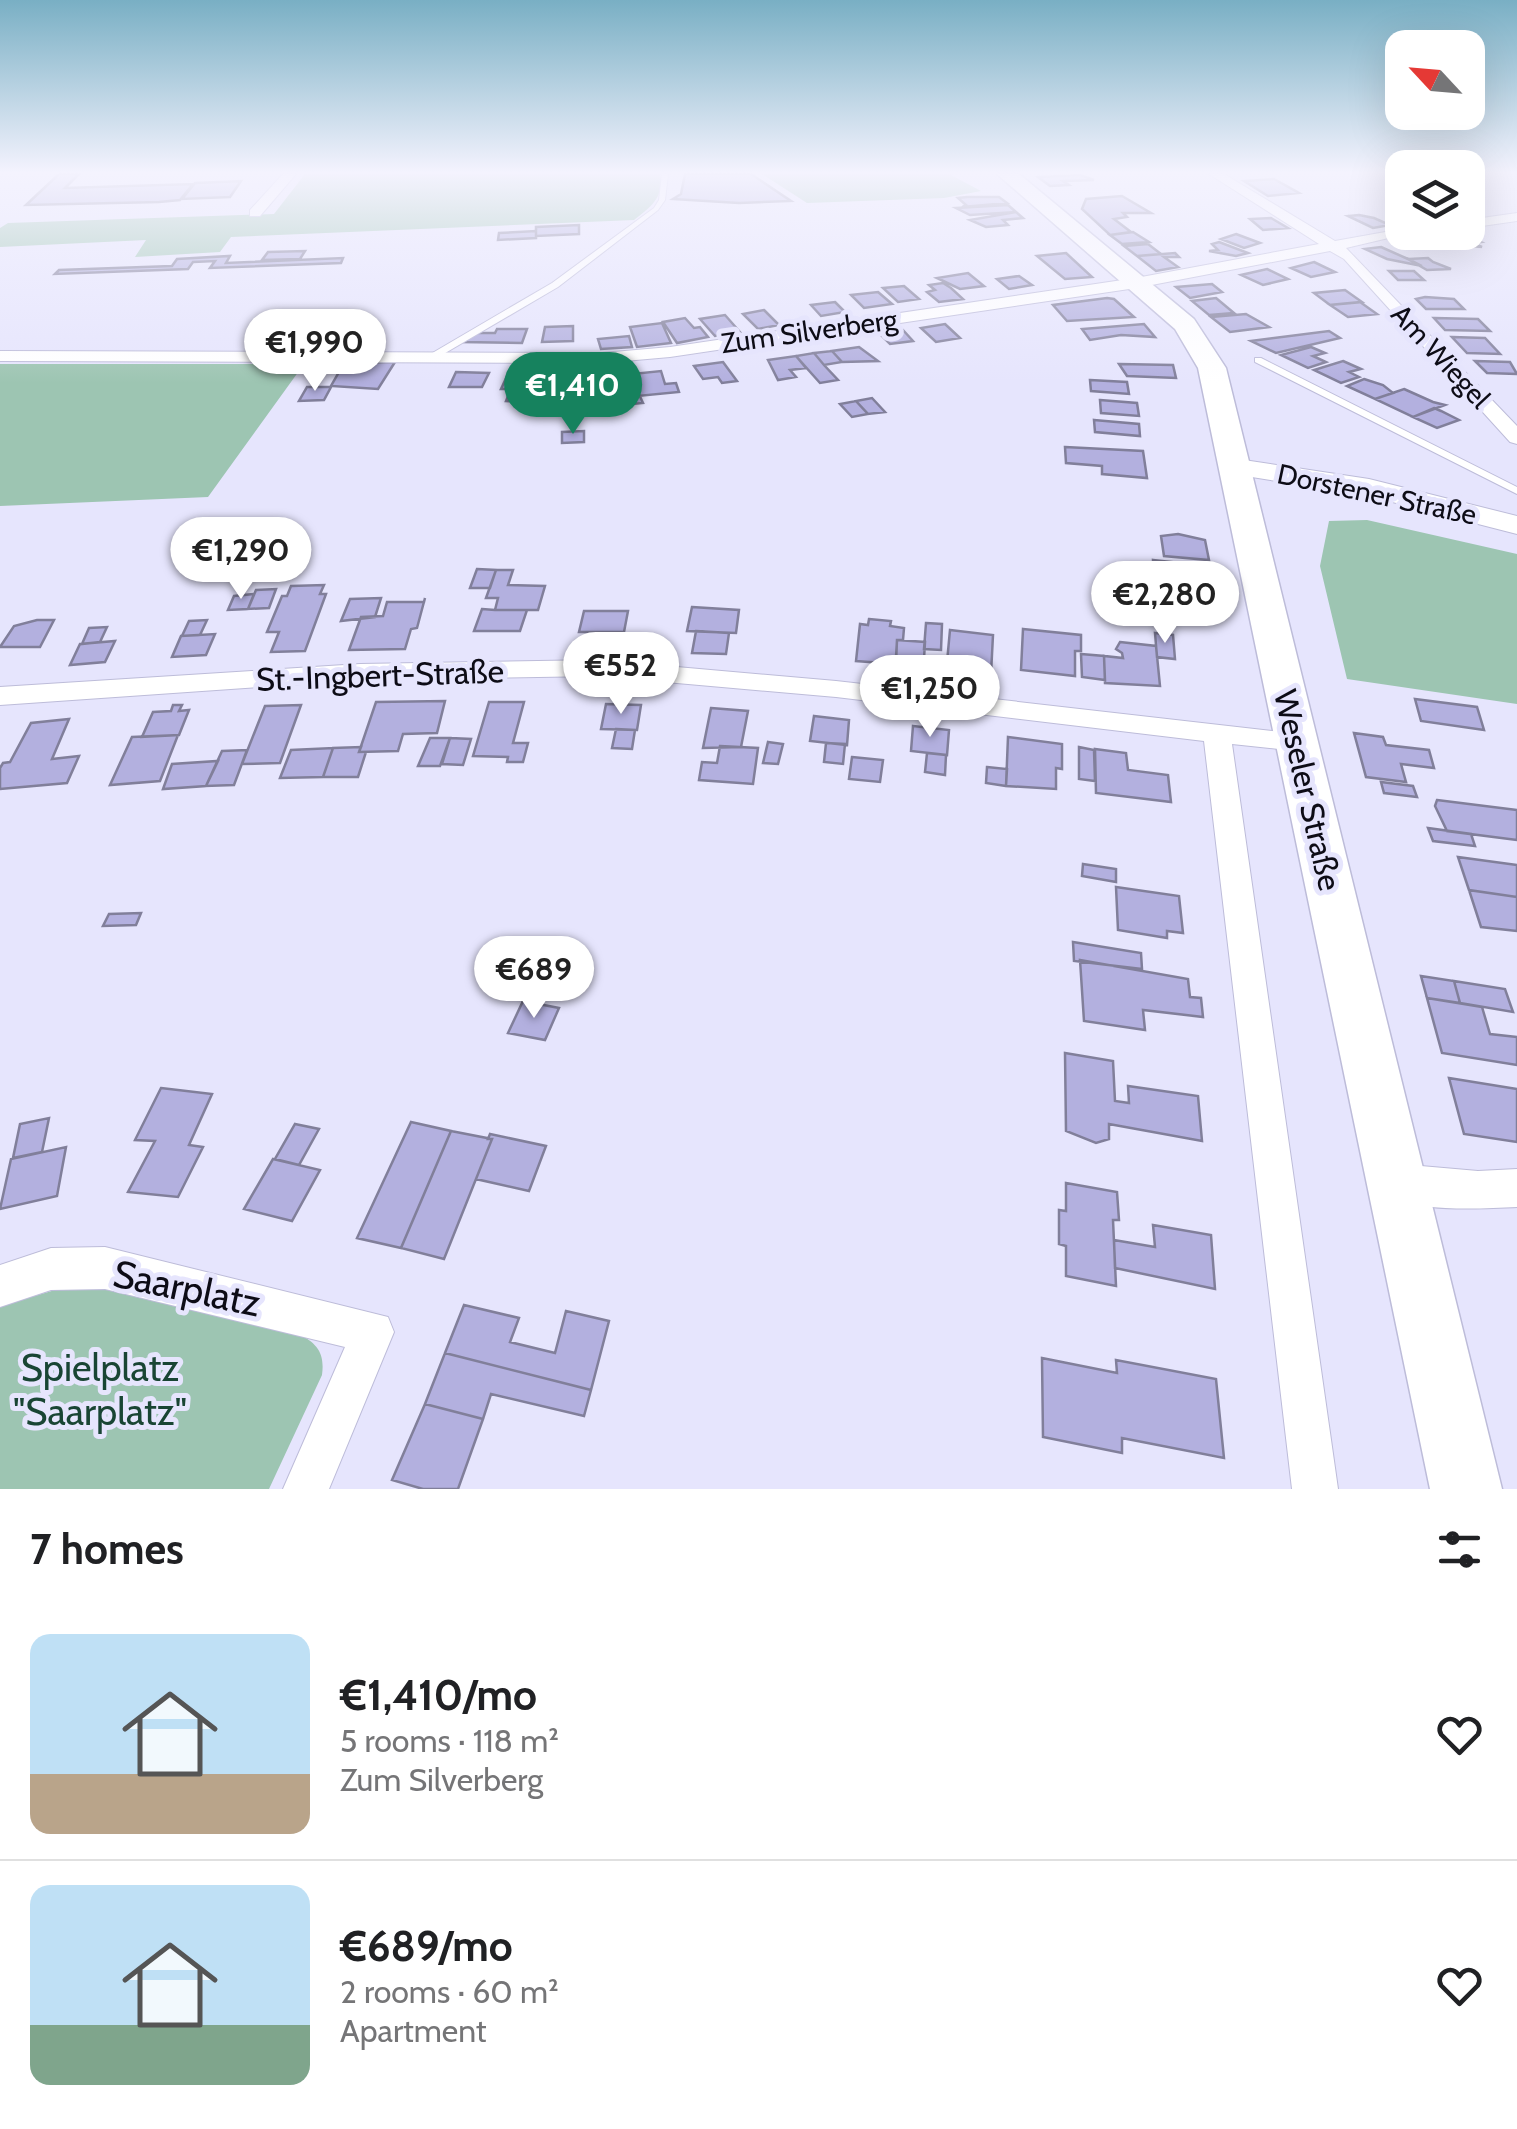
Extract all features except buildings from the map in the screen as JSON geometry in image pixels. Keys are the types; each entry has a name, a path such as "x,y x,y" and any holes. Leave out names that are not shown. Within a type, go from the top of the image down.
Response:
{"main road":[{"name":"Weseler Straße","path":"1089,243 1185,324 1206,354 1237,468 1466,1489"},
{"name":"Dorstener Straße","path":"1237,468 1369,488 1517,525"}],"street":[{"name":"Zum Silverberg","path":"0,356 602,358 670,352 1136,283 1336,243"},
{"name":"Am Wiegel","path":"1333,244 1349,256 1517,438"},
{"name":"St.-Ingbert-Straße","path":"0,696 360,672 598,668 836,688 1297,742"},
{"path":"1217,732 1315,1489"},
{"path":"1398,1183 1478,1190 1517,1188"},
{"name":"Saarplatz","path":"0,1286 51,1269 105,1268 373,1332 306,1489"}],"lane":[{"path":"432,356 554,285 610,243"},
{"path":"1258,360 1517,491"}],"green space":[{"path":"0,243 73,243 0,247"},
{"path":"144,243 226,243 220,252 135,257"},
{"path":"0,364 304,364 208,497 0,506"},
{"path":"1367,520 1517,554 1517,704 1347,679 1320,566 1329,521"},
{"name":"Spielplatz \"Saarplatz\"","path":"98,1287 298,1333 315,1345 321,1355 322,1375 269,1489 0,1489 0,1306 62,1288"}]}
